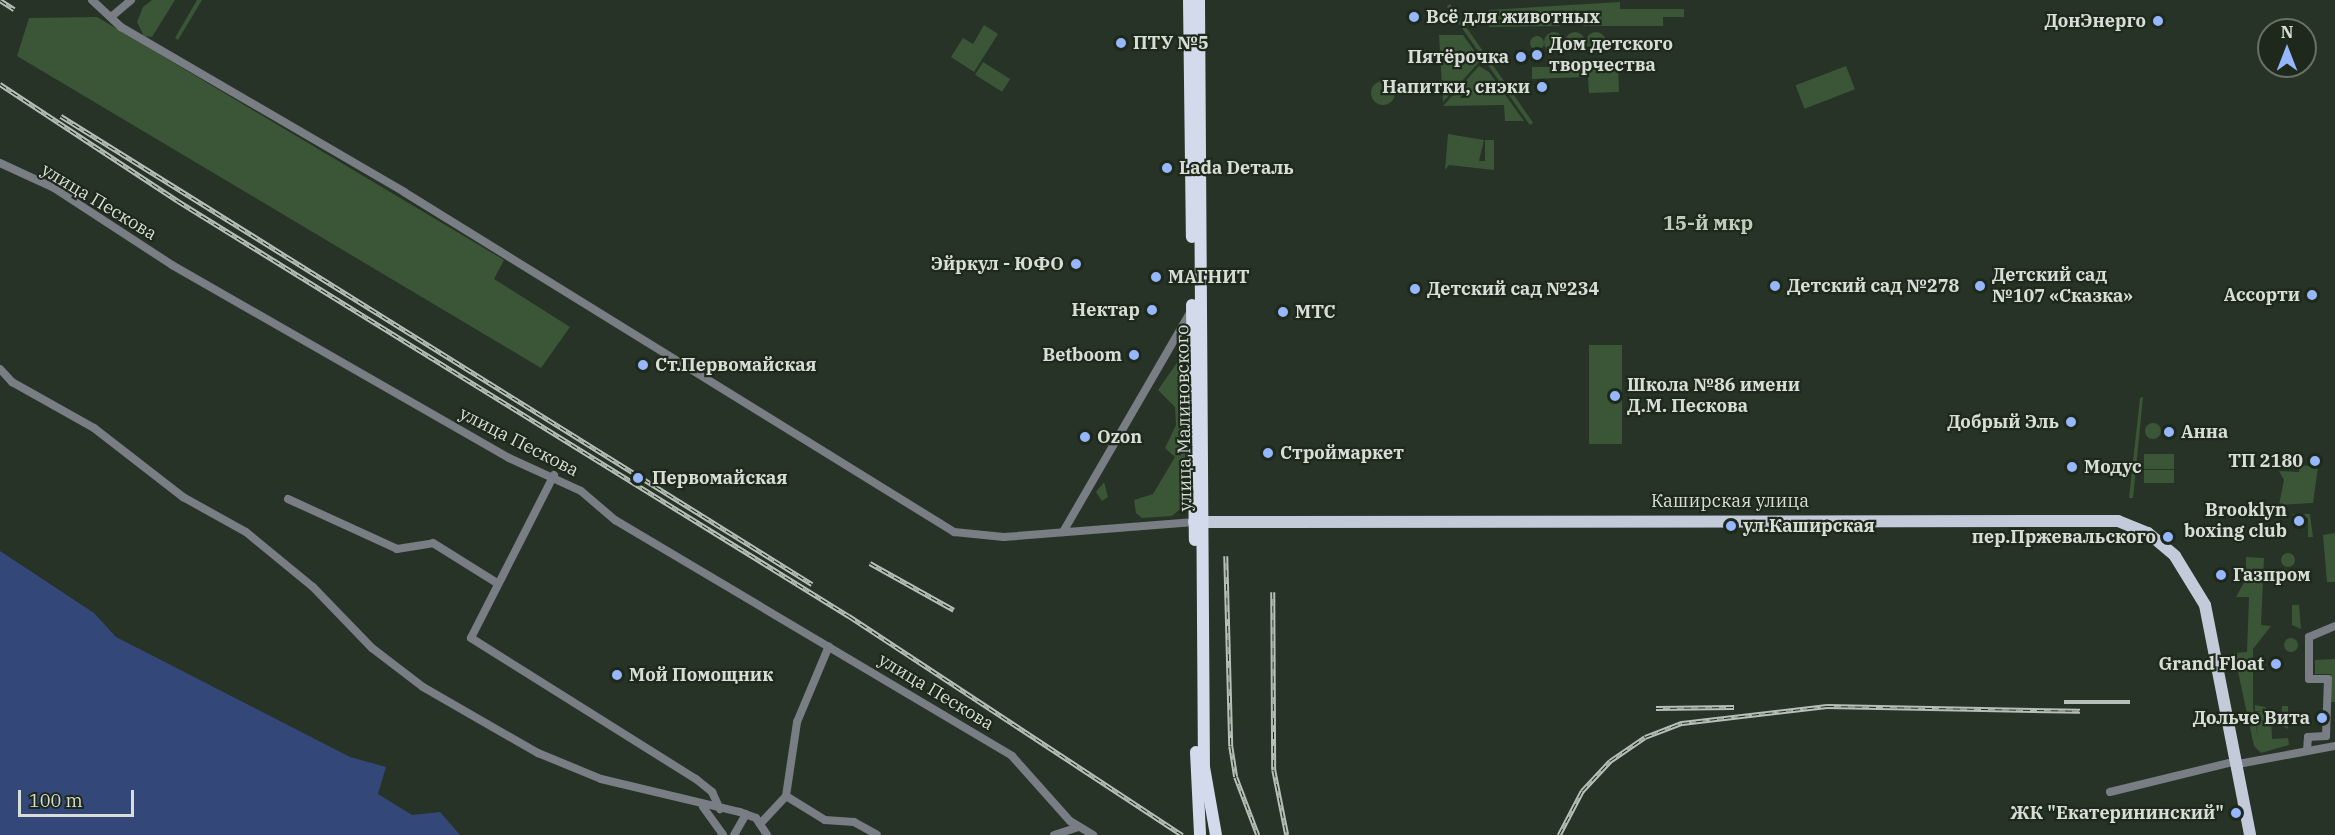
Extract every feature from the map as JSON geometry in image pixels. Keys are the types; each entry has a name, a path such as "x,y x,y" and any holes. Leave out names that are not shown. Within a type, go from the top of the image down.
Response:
{"highway":[{"name":"улица Малиновского","path":"1189,0 1192,309 1204,767 1216,835"},
{"name":"улица Малиновского","path":"1199,0 1200,835"}],"main road":[{"name":"Каширская улица","path":"1198,522 2087,517 2148,533 2175,556 2196,586 2212,625 2250,835"}],"street":[{"path":"92,0 111,17 954,532 980,538 1198,522"},
{"path":"111,17 131,0"},
{"name":"улица Пескова","path":"0,163 54,188 172,264 509,458 554,475 615,520 1012,756 1078,827 1093,835"},
{"path":"1063,532 1192,309"},
{"path":"0,369 12,382 94,428 183,497 246,532 336,608 372,648 423,687 538,753 600,779 703,807 746,814 760,824 767,835"},
{"path":"554,475 471,638 696,779 712,792 720,809"},
{"path":"288,499 397,549 434,543 497,583"},
{"path":"2307,751 2307,737 2326,736 2328,679 2308,679 2309,637 2335,626"},
{"path":"760,824 786,796 797,722 829,646"},
{"path":"2110,792 2238,763 2335,746"},
{"path":"786,796 825,820 854,822 877,835"},
{"path":"703,807 723,835"},
{"path":"735,835 746,814"},
{"path":"1054,835 1078,827"}],"green space":[{"path":"152,0 175,0 152,37 144,36 137,22 143,7"},
{"path":"197,0 202,0 178,40 175,38"},
{"path":"1620,2 1620,9 1684,9 1684,17 1663,17 1663,26 1583,26 1583,19 1561,19 1561,26 1489,27 1489,10"},
{"path":"1450,4 1533,123 1530,125 1447,6"},
{"path":"97,17 504,260 494,279 570,327 541,368 17,56 29,18"},
{"path":"984,25 998,34 974,72 951,57 963,38 973,44"},
{"path":"1550,32 1558,32 1564,38 1564,46 1558,52 1550,52 1544,46 1544,38"},
{"path":"1571,32 1579,32 1585,38 1585,46 1579,52 1571,52 1565,46 1565,38"},
{"path":"1592,32 1600,32 1606,38 1606,46 1600,52 1592,52 1586,46 1586,38"},
{"path":"1439,35 1463,35 1481,60 1443,102"},
{"path":"1534,36 1540,36 1544,43 1540,50 1534,50 1530,46 1530,40"},
{"path":"983,62 1010,79 1002,92 975,75"},
{"path":"1479,66 1489,72 1524,121 1505,121 1504,105 1443,106"},
{"path":"1846,66 1855,89 1805,109 1796,85"},
{"path":"1532,67 1618,67 1619,92 1589,93 1588,77 1532,79"},
{"path":"1383,81 1391,85 1395,93 1391,101 1383,105 1375,101 1371,93 1375,85"},
{"path":"1448,134 1484,140 1479,161 1485,161 1485,140 1494,140 1494,170 1449,165 1445,170"},
{"path":"1589,345 1622,345 1622,444 1589,444"},
{"path":"1183,354 1186,504 1172,516 1142,518 1136,513 1134,500 1153,494 1175,457 1165,448 1176,425 1175,407 1158,390"},
{"path":"2143,397 2133,498 2129,498 2140,398"},
{"path":"2153,423 2159,425 2161,431 2159,437 2153,439 2147,437 2145,431 2147,425"},
{"path":"2144,454 2174,454 2174,469 2144,469"},
{"path":"2300,465 2318,467 2313,503 2279,505 2284,480 2279,471 2299,472"},
{"path":"2144,470 2174,470 2174,483 2144,483"},
{"path":"1104,482 1108,497 1102,501 1096,492"},
{"path":"2290,514 2310,514 2313,537 2308,537 2308,518"},
{"path":"2335,533 2335,582 2327,582 2323,535"},
{"path":"2285,553 2291,553 2295,560 2291,567 2285,567 2281,563 2281,557"},
{"path":"2246,557 2264,558 2261,625 2271,626 2253,649 2253,707 2258,738 2255,712 2265,711 2255,711 2255,705 2265,707 2271,714 2272,739 2288,738 2289,745 2261,753 2254,746 2234,653 2247,652 2249,597 2236,597 2246,579"},
{"path":"2292,605 2299,605 2301,629 2292,625"},
{"path":"2291,638 2296,640 2298,645 2296,650 2291,652 2286,650 2284,645 2286,640"},
{"path":"2335,659 2335,702 2330,702 2331,674 2315,674 2315,660"},
{"path":"2282,706 2288,706 2288,729 2281,725"}],"water":[{"path":"0,551 94,613 116,637 350,757 386,767 378,794 412,815 440,812 460,835 0,835"}],"railway":[{"path":"0,0 14,9"},
{"path":"0,84 178,201 849,616 1182,835"},
{"path":"61,116 812,584"},
{"path":"1226,556 1231,746 1236,777 1258,835"},
{"path":"870,563 954,610"},
{"path":"1273,592 1274,770 1287,835"},
{"path":"2064,702 2130,702"},
{"path":"1559,835 1582,791 1610,761 1645,737 1682,723 1827,706 2080,711"},
{"path":"1656,708 1734,707"}],"place":[{"name":"Всё для животных","path":"1414,17"},
{"name":"ДонЭнерго","path":"2158,21"},
{"name":"ПТУ №5","path":"1121,43"},
{"name":"Дом детского творчества","path":"1537,55"},
{"name":"Пятёрочка","path":"1521,57"},
{"name":"Напитки, снэки","path":"1542,87"},
{"name":"Lada Dеталь","path":"1167,168"},
{"name":"Эйркул - ЮФО","path":"1076,264"},
{"name":"МАГНИТ","path":"1156,277"},
{"name":"Детский сад №278","path":"1775,286"},
{"name":"Детский сад №107 «Сказка»","path":"1980,286"},
{"name":"Детский сад №234","path":"1415,289"},
{"name":"Ассорти","path":"2312,295"},
{"name":"Нектар","path":"1152,310"},
{"name":"МТС","path":"1283,312"},
{"name":"Betboom","path":"1134,355"},
{"name":"Ст.Первомайская","path":"643,365"},
{"name":"Школа №86 имени Д.М. Пескова","path":"1615,396"},
{"name":"Добрый Эль","path":"2071,422"},
{"name":"Анна","path":"2169,432"},
{"name":"Ozon","path":"1085,437"},
{"name":"Строймаркет","path":"1268,453"},
{"name":"ТП 2180","path":"2315,461"},
{"name":"Модус","path":"2072,467"},
{"name":"Первомайская","path":"638,478"},
{"name":"Brooklyn boxing club","path":"2299,521"},
{"name":"ул.Каширская","path":"1731,526"},
{"name":"пер.Пржевальского","path":"2168,537"},
{"name":"Газпром","path":"2221,575"},
{"name":"Grand Float","path":"2276,664"},
{"name":"Мой Помощник","path":"617,675"},
{"name":"Дольче Вита","path":"2322,718"},
{"name":"ЖК \"Екатерининский\"","path":"2236,813"}],"district":[{"name":"15-й мкр","path":"1708,222"}]}
